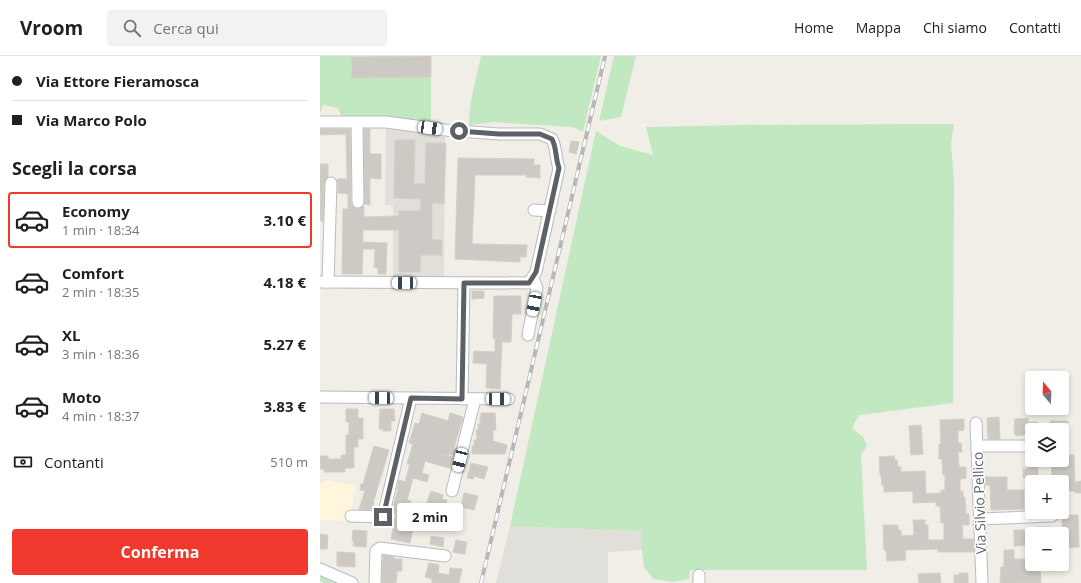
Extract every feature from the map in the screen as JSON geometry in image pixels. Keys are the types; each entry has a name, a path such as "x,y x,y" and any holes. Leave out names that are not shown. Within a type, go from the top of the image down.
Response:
{"street":[{"path":"320,122 386,122 468,132 540,134 552,139 556,147 555,157 559,168 536,272 529,283"},
{"path":"357,122 358,202"},
{"path":"331,183 324,282 536,283 537,288 528,335"},
{"path":"534,210 550,211"},
{"path":"462,399 464,283"},
{"path":"320,397 509,400"},
{"path":"351,516 383,517 411,398"},
{"path":"452,491 476,399"},
{"name":"Via Silvio Pellico","path":"976,423 982,583"},
{"path":"977,446 1025,446"},
{"path":"980,518 1025,517"},
{"path":"375,583 376,551 380,548 446,556"},
{"path":"320,569 352,583"}],"shaded area":[{"path":"386,128 445,137 444,278 393,278 393,206 385,205"},
{"path":"328,480 356,486 349,521 320,520 320,483 323,484"},
{"path":"510,526 642,531 642,550 608,552 608,583 496,583"}],"green space":[{"path":"320,56 356,56 352,57 352,78 431,77 431,123 381,116 343,119 338,108 323,105 320,113"},
{"path":"481,56 601,56 583,132 572,127 493,122 469,125 471,99"},
{"path":"614,56 636,56 621,117 599,121"},
{"path":"954,124 951,143 954,182 953,403 859,415 852,428 863,437 867,446 861,455 867,570 690,570 689,579 674,582 653,579 644,567 642,531 510,526 596,131 620,146 653,155 646,127"},
{"path":"320,573 341,583 325,583 320,581"}],"building":[{"path":"431,56 431,77 352,78 352,57"},
{"path":"320,129 350,129 351,202 352,206 358,209 364,206 364,217 399,216 399,211 420,211 421,199 394,198 395,140 415,140 414,184 425,184 426,143 446,143 444,204 432,203 432,240 442,240 442,255 421,255 420,272 399,272 399,230 363,230 363,242 387,243 386,274 378,274 378,268 374,267 375,249 363,249 362,274 342,274 343,209 348,209 348,194 338,193 337,179 347,179 346,134 320,135"},
{"path":"364,129 370,129 370,154 381,154 381,179 370,178 370,205 364,204"},
{"path":"571,141 579,142 576,154 569,152"},
{"path":"458,158 534,159 534,165 540,165 540,178 526,177 527,175 475,175 472,244 527,245 526,257 520,257 520,262 455,259"},
{"path":"320,164 328,164 328,177 324,183 323,221 320,221"},
{"path":"472,291 484,291 484,298 472,299"},
{"path":"494,296 521,296 521,314 512,314 511,342 502,342 500,389 486,388 487,364 473,363 474,351 495,352 495,338 493,338"},
{"path":"346,409 358,409 358,418 363,418 363,439 358,439 358,447 354,447 354,468 345,468 345,472 324,472 324,469 320,469 320,456 328,456 328,459 341,459 341,455 346,455 346,435 349,435 349,422 346,422"},
{"path":"380,409 394,409 395,421 391,421 391,431 383,431 383,429 379,429"},
{"path":"422,413 448,421 450,413 463,417 454,448 456,448 454,455 443,455 453,457 449,468 425,461 422,473 429,475 427,482 413,478 407,500 411,501 410,506 416,508 415,514 406,511 401,527 413,529 410,543 391,539 396,514 391,513 398,490 399,480 405,482 410,464 407,464 413,444 409,443 415,423 419,424"},
{"path":"481,413 495,413 496,430 493,430 493,441 507,445 505,454 472,454 474,440 477,440 476,430 478,430 478,424 480,424"},
{"path":"999,417 1000,439 988,439 987,418"},
{"path":"1028,418 1028,422 1037,423 1025,423 1025,435 1016,436 1014,432 1015,419"},
{"path":"964,419 964,430 958,431 958,443 961,443 962,452 958,452 959,467 966,467 966,478 960,479 960,491 963,491 963,497 965,497 966,514 969,514 969,525 962,525 963,539 973,539 974,552 938,552 938,549 905,550 906,560 887,561 886,550 884,550 883,525 898,525 898,530 901,530 901,536 914,535 913,520 925,520 925,525 928,525 928,540 944,540 944,523 941,523 940,506 936,506 936,502 913,503 913,491 884,492 884,485 882,486 880,475 879,457 894,456 895,460 897,460 898,467 901,467 901,472 925,471 926,494 941,493 941,490 945,490 945,475 943,475 942,459 939,459 939,444 941,444 940,420"},
{"path":"1050,421 1068,421 1068,423 1050,423"},
{"path":"921,425 923,454 911,455 909,426"},
{"path":"374,446 389,450 373,503 373,510 359,509 365,491 360,490 361,484 363,484"},
{"path":"1069,455 1074,455 1075,482 1081,481 1081,493 1069,491 1069,475 1052,475 1051,467 1069,467"},
{"path":"471,463 488,467 484,479 474,476 473,479 467,478"},
{"path":"1027,467 1038,467 1038,475 1025,475 1025,478 1023,478 1023,469 1027,469"},
{"path":"985,477 1007,477 1007,490 1024,490 1024,509 991,510 990,485 985,485"},
{"path":"431,491 443,495 442,499 447,500 444,511 441,510 439,517 432,514 434,508 426,505"},
{"path":"464,493 478,496 474,510 461,507"},
{"path":"1069,515 1078,515 1079,547 1069,548 1069,527 1062,527 1062,519 1069,519"},
{"path":"417,522 429,522 429,530 417,531"},
{"path":"353,530 367,531 366,547 353,546"},
{"path":"1014,530 1025,530 1025,545 1014,546"},
{"path":"320,534 328,535 327,549 320,549"},
{"path":"431,536 444,538 443,547 430,544"},
{"path":"456,540 467,542 465,554 453,552"},
{"path":"1004,550 1014,550 1014,559 1025,559 1025,571 1040,571 1041,583 1000,583 1001,567 1004,567"},
{"path":"337,552 355,553 355,567 337,566"},
{"path":"383,555 394,557 394,559 402,559 402,571 397,571 396,583 382,583"},
{"path":"429,563 439,565 438,573 449,575 450,568 462,569 459,583 432,583 432,579 425,577"},
{"path":"940,573 941,583 919,583 918,574"},
{"path":"959,573 968,573 968,583 954,583 954,575 959,575"}],"railway":[{"path":"481,583 605,56"}],"route":[{"path":"383,517 411,398 462,399 464,283 529,283 536,272 559,168 555,157 556,147 552,139 540,134 499,134 459,131"}]}
